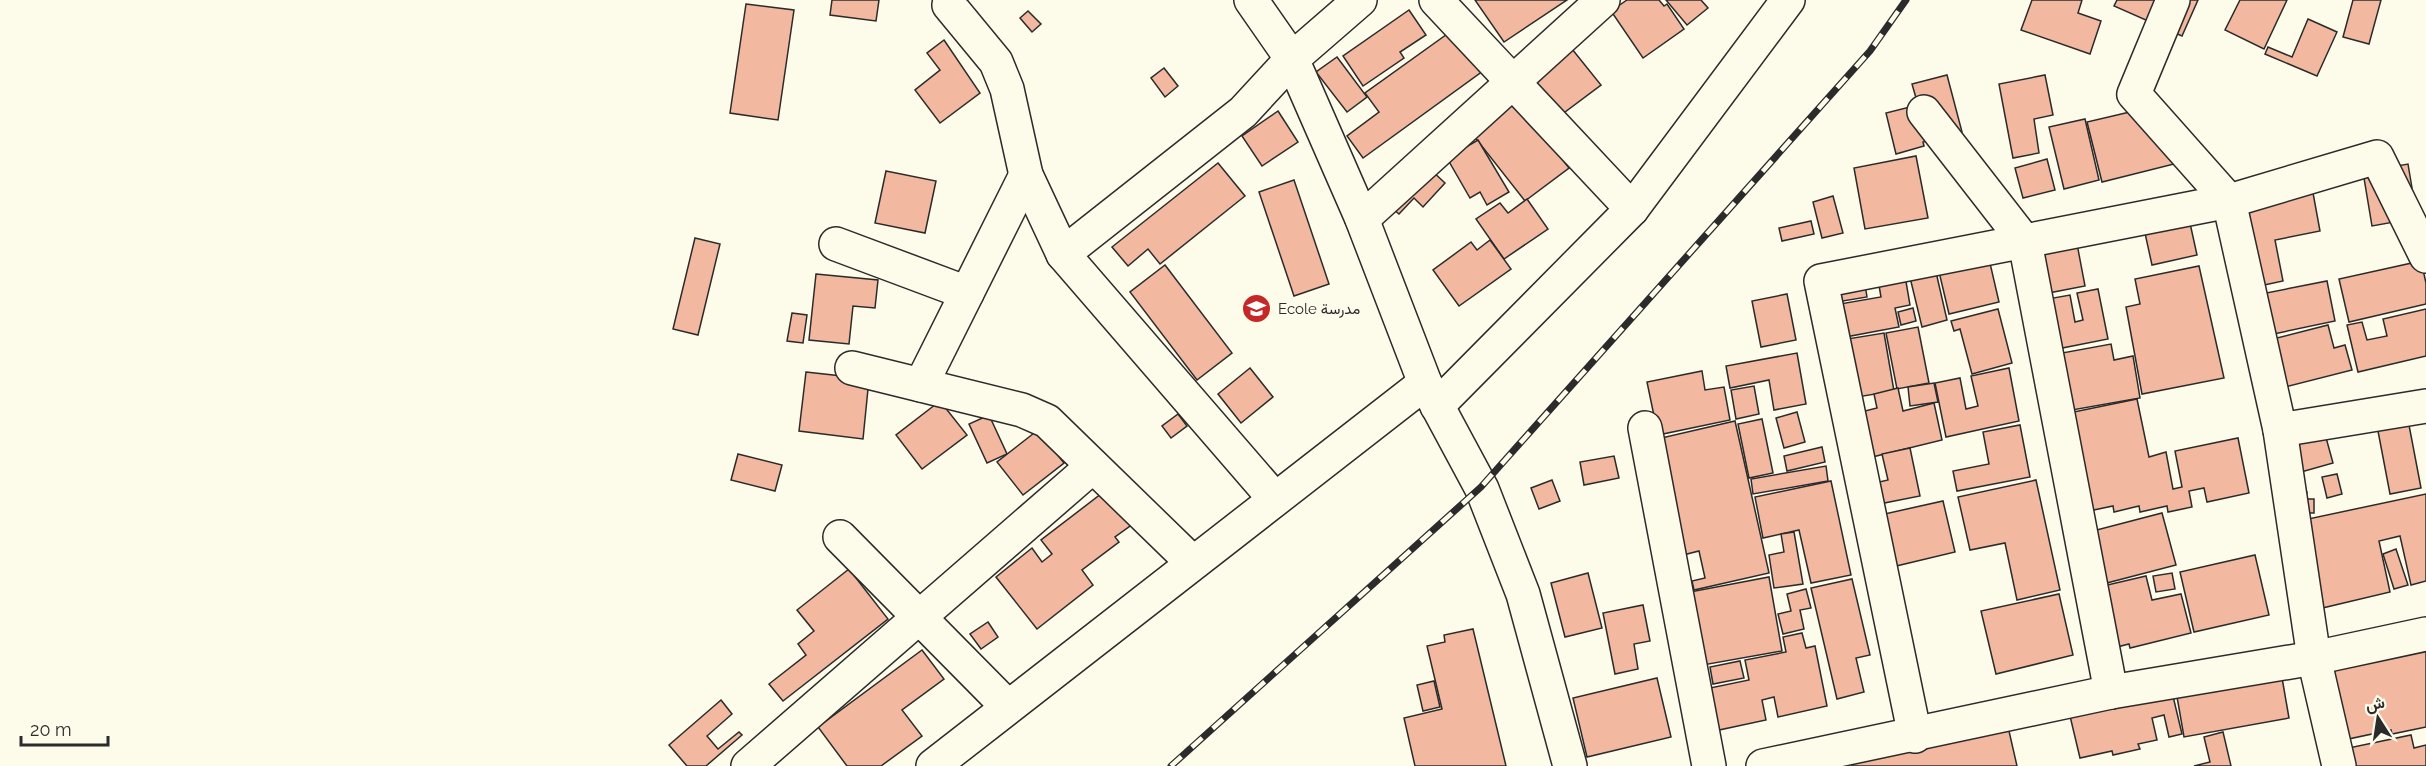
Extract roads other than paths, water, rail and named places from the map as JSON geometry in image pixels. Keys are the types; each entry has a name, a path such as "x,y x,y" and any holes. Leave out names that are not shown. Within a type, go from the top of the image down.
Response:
{"street":[{"path":"950,0 949,5 996,62 1007,89 1026,175 1063,254 1274,498"},
{"path":"1251,0 1292,59 1362,219 1431,394 1481,487 1523,594 1570,766"},
{"path":"1063,254 1243,112 1292,59 1360,0"},
{"path":"1436,0 1632,209"},
{"path":"1362,219 1604,0"},
{"path":"933,766 1274,498 1431,394 1632,209 1788,0"},
{"path":"2173,0 2134,94 2229,201 2280,430 2314,658 2339,766"},
{"path":"1924,112 2025,242 2112,692"},
{"path":"1915,736 1821,281 2229,201 2377,157 2426,256"},
{"path":"921,385 1026,175"},
{"path":"836,244 967,293"},
{"path":"852,368 1023,410 1047,421 1192,562"},
{"path":"2280,430 2426,406"},
{"path":"1645,428 1709,766"},
{"path":"748,766 1093,466"},
{"path":"840,537 1008,707"},
{"path":"1763,766 1915,736 2112,692 2314,658 2426,634"}],"railway":[{"path":"1171,766 1481,487 1870,51 1906,0"}],"place":[{"name":"Ecole مدرسة","path":"1257,309"}]}
